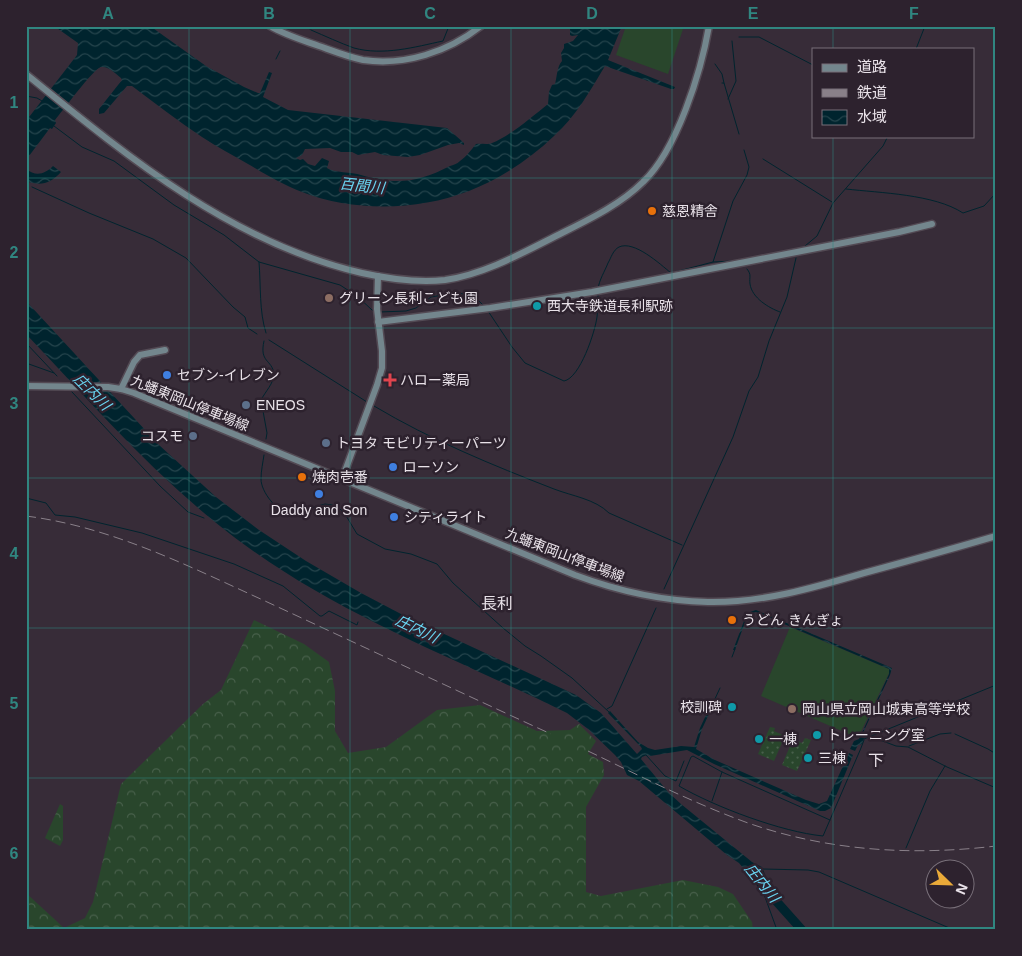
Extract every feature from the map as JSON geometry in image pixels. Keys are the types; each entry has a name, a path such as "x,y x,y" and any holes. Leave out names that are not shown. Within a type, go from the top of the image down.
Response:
{"street":[{"path":"270,26 293,37 355,58 371,61 392,61 408,60 433,54 455,44 481,26"},
{"path":"26,74 154,174 216,215 318,261 378,276 429,281 454,278 475,272 528,250 588,219 626,196 652,173 674,135 698,72 709,26"},
{"path":"378,315 482,309 599,291 932,224"},
{"path":"342,479 382,368 378,315 378,276"},
{"path":"121,389 134,362 140,355 165,350"},
{"name":"九蟠東岡山停車場線","path":"26,386 108,387 121,389 595,582 636,594 666,599 709,602 748,600 790,593 996,536"}],"green space":[{"path":"626,26 684,26 668,74 616,55"},
{"path":"254,620 304,644 329,662 335,691 335,731 348,753 386,747 437,710 480,705 537,731 570,730 579,724 596,741 588,754 603,762 604,775 586,807 586,892 601,896 683,880 718,887 733,894 752,922 753,930 26,930 26,893 64,928 85,918 93,902 121,784 203,704 221,690"},
{"path":"790,627 889,669 890,671 858,738 761,696"},
{"path":"770,727 775,728 774,731 785,736 774,761 758,754"},
{"path":"805,738 811,740 797,771 782,765 793,739 802,743"},
{"path":"60,804 63,806 63,840 60,846 45,838"}],"water":[{"name":"百間川","path":"54,26 150,26 206,66 258,93 260,93 269,72 272,73 263,97 288,110 447,128 464,143 464,145 459,143 448,145 420,155 408,157 383,155 375,152 358,155 330,148 305,149 302,155 296,158 303,159 308,164 315,166 322,158 329,161 327,168 330,170 385,180 406,181 417,179 455,164 464,158 476,144 490,144 499,140 548,104 549,92 552,85 555,84 562,61 561,53 564,44 573,41 578,35 570,35 570,26 622,26 608,60 675,87 671,89 605,66 582,103 562,128 535,153 514,168 481,186 449,198 407,205 364,206 322,199 281,183 202,137 132,86 127,86 104,113 99,114 99,109 122,80 104,67 97,69 85,82 55,120 56,123 52,129 50,128 26,160 26,121 77,55 78,43"},
{"path":"53,166 61,172 53,179 41,184 26,181 26,169 37,174 47,171"},
{"path":"26,301 159,445 216,497 259,530 306,561 401,614 576,695 601,713 637,754 642,749 641,747 608,713 610,711 638,742 648,748 655,750 681,746 694,747 700,728 713,700 715,701 702,729 696,749 715,760 806,800 819,804 827,801 849,753 853,755 831,808 820,811 687,750 642,757 641,759 668,792 681,804 752,862 762,867 769,884 760,888 739,863 639,781 627,775 621,762 615,755 588,729 567,713 405,637 325,596 286,573 218,525 160,474 26,334"},
{"path":"756,610 892,668 861,737 864,738 862,744 858,745 855,751 850,749 854,741 859,739 889,674 889,669 756,612 748,614 735,650 733,650 747,613"}],"waterway":[{"path":"311,30 354,48 388,51 443,41 449,26"},
{"path":"916,48 925,26"},
{"path":"739,37 759,37 812,64"},
{"path":"728,99 736,81 732,41"},
{"path":"276,59 280,51"},
{"path":"715,64 722,74 724,83"},
{"path":"722,83 724,83 739,134"},
{"path":"26,96 42,101"},
{"path":"54,126 82,147 114,161 174,205 224,235 259,262 340,285 357,296 372,310 376,311"},
{"path":"805,246 817,236 833,203 883,146 887,138"},
{"path":"713,262 733,201 747,175 749,167 744,150"},
{"path":"763,159 832,202"},
{"path":"32,187 153,239 186,258 245,317 248,328 257,334"},
{"path":"846,189 922,198 951,207 963,213 984,206 996,193"},
{"path":"598,289 611,257 619,247 632,247 639,250 671,273 713,262 733,261"},
{"path":"664,589 733,437 749,391 758,377 769,341 787,297 796,258"},
{"path":"259,262 261,307 266,333"},
{"path":"747,269 750,276 751,289 757,298 780,312"},
{"path":"380,312 406,311 416,308 431,297 455,293 473,295 484,306"},
{"path":"488,311 525,363 564,381 576,372 586,354 597,317 598,293"},
{"path":"269,340 367,402"},
{"path":"264,341 264,357 273,369 274,374 271,384 261,400 267,433 266,439"},
{"path":"26,343 57,376"},
{"path":"26,363 54,373"},
{"path":"72,392 160,486 188,512 204,518"},
{"path":"374,406 417,430 462,451 554,489 590,501 609,513 682,545"},
{"path":"264,455 261,473 262,484 271,501 280,510 290,514 325,504 332,505 339,508 345,514 357,534 385,549 411,554 437,564 453,583 503,628 525,646 572,678 609,712"},
{"path":"26,498 46,503 55,515 75,517 142,533 234,564 283,586 320,616 329,611 357,625 358,622"},
{"path":"607,709 612,706 656,608"},
{"path":"732,657 735,649"},
{"path":"864,739 996,685"},
{"path":"714,701 720,688"},
{"path":"909,746 940,734 951,733"},
{"path":"955,734 996,754"},
{"path":"872,737 896,746 908,747 947,767 996,788"},
{"path":"830,820 722,772 693,756 679,786 711,802 769,824 807,834 823,836 861,748 864,740"},
{"path":"646,755 665,776 676,781 684,761"},
{"path":"906,848 930,791 945,766"},
{"path":"712,801 722,772"},
{"path":"762,869 819,872 954,930"},
{"name":"庄内川","path":"758,876 761,884 802,930"},
{"path":"761,886 777,930"}],"railway":[{"path":"26,516 58,521 119,538 178,562 551,734"},
{"path":"588,751 707,807 748,823 809,840 870,849 933,851 996,846"}],"place":[{"name":"慈恩精舎","path":"652,211"},
{"name":"グリーン長利こども園","path":"329,298"},
{"name":"西大寺鉄道長利駅跡","path":"537,306"},
{"name":"セブン-イレブン","path":"167,375"},
{"name":"ハロー薬局","path":"390,380"},
{"name":"ENEOS","path":"246,405"},
{"name":"コスモ","path":"193,436"},
{"name":"トヨタ モビリティーパーツ","path":"326,443"},
{"name":"ローソン","path":"393,467"},
{"name":"焼肉壱番","path":"302,477"},
{"name":"Daddy and Son","path":"319,494"},
{"name":"シティライト","path":"394,517"},
{"name":"うどん きんぎょ","path":"732,620"},
{"name":"校訓碑","path":"732,707"},
{"name":"岡山県立岡山城東高等学校","path":"792,709"},
{"name":"トレーニング室","path":"817,735"},
{"name":"一棟","path":"759,739"},
{"name":"三棟","path":"808,758"}],"district":[{"name":"長利","path":"497,603"},
{"name":"下","path":"876,760"}]}
